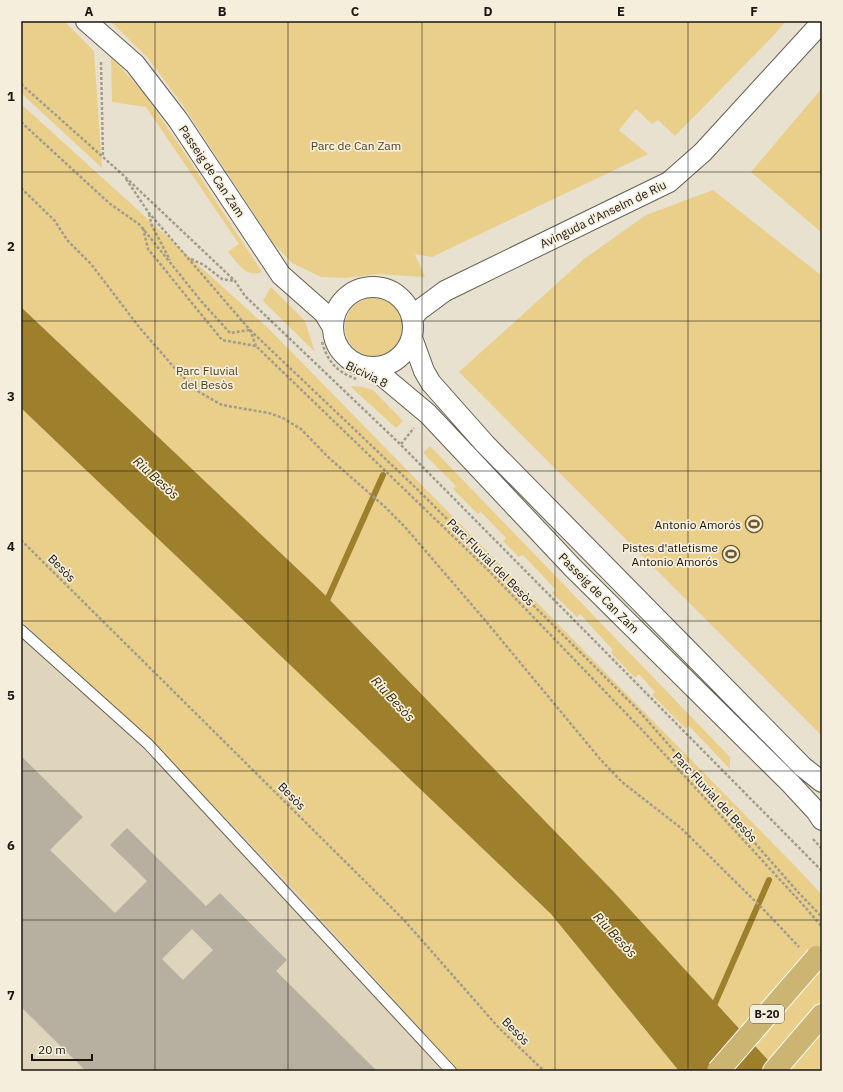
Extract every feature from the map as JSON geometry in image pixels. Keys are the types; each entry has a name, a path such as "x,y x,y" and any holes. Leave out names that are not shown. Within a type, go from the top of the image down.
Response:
{"highway":[{"name":"B-20","path":"718,1071 812,950"},
{"path":"774,1071 822,1015"}],"street":[{"name":"Passeig de Can Zam","path":"86,21 135,64 178,120 281,275 324,313 326,332"},
{"name":"Avinguda d'Anselm de Riu","path":"409,320 418,311 445,291 669,182 703,152 822,22"},
{"path":"368,287 382,288 401,298 409,320 408,346 399,357 381,367 373,368 359,365 343,355 335,342 326,332 342,300 353,292 368,287"},
{"name":"Passeig de Can Zam","path":"409,320 424,371 431,383 485,444 798,762 822,782"},
{"name":"Passeig de Can Zam","path":"373,368 428,414 573,568 791,784 816,811 822,820"}],"lane":[{"path":"21,630 148,744 451,1071"}],"path":[{"path":"101,57 103,157"},
{"path":"21,84 122,174 235,281 245,296 400,444 822,871"},
{"path":"21,122 109,203 143,228 201,301 230,333 250,330"},
{"path":"122,174 149,213 250,330 256,346"},
{"path":"21,188 55,221 67,240 91,264 139,327 179,373 199,392 222,405 269,413 283,418 301,429 328,457 384,506 405,527 600,759 622,782 681,828 766,912 812,950"},
{"path":"149,213 152,226 172,264"},
{"path":"143,228 148,249 222,340 256,346"},
{"path":"189,258 204,265 222,279 235,281"},
{"name":"Parc Fluvial del Besòs","path":"250,330 411,483 639,711 797,891 822,917"},
{"name":"Bicivia 8","path":"326,332 326,356 343,374 357,380"},
{"name":"Parc Fluvial del Besòs","path":"256,346 489,571 644,732 822,927"},
{"path":"400,444 419,423"},
{"name":"Besòs","path":"21,540 404,920 500,1028 544,1071"}],"shaded area":[{"path":"21,620 201,792 289,884 459,1071 21,1071"}],"green space":[{"path":"21,21 64,21 94,51 102,168 21,93"},
{"name":"Parc de Can Zam","path":"110,21 786,21 675,136 658,120 652,124 636,109 619,130 648,154 432,257 415,254 425,277 378,274 346,278 321,277 292,263 274,244 182,104 148,58"},
{"path":"111,57 143,92 262,272 251,273 243,269 228,252 239,244 146,107 112,102"},
{"path":"822,88 822,233 751,172"},
{"name":"Parc Fluvial del Besòs","path":"21,104 268,328 822,895 822,1071 778,1071 613,891 323,593 21,307"},
{"name":"Pistes d'atletisme Antonio Amorós","path":"713,190 822,276 822,736 459,372 584,259 646,215"},
{"path":"271,287 305,321 315,352 263,301"},
{"path":"368,298 380,298 395,306 403,321 403,333 395,348 380,356 368,356 353,348 345,333 345,321 353,306"},
{"path":"350,386 363,387 373,390 403,421 396,428"},
{"path":"21,408 551,914 679,1071 459,1071 289,884 201,792 21,620"},
{"path":"430,446 730,757 730,769 689,726 686,729 652,695 655,692 639,674 635,678 611,653 613,650 580,614 577,617 552,593 556,590 523,555 519,557 503,541 506,538 481,512 478,514 453,489 456,486 423,453"}],"water":[{"name":"Riu Besòs","path":"21,307 323,593 613,891 778,1071 679,1071 551,914 21,408"}],"building":[{"path":"21,756 83,817 50,850 115,913 147,881 110,845 127,828 206,906 220,893 287,960 276,971 377,1071 86,1071 21,1007","holes":["192,929 213,950 183,980 162,959"]}],"waterway":[{"path":"326,605 383,475"},
{"path":"712,1010 769,880"}],"place":[{"name":"Antonio Amorós","path":"754,524"},
{"name":"Pistes d'atletisme Antonio Amorós","path":"731,554"}]}
